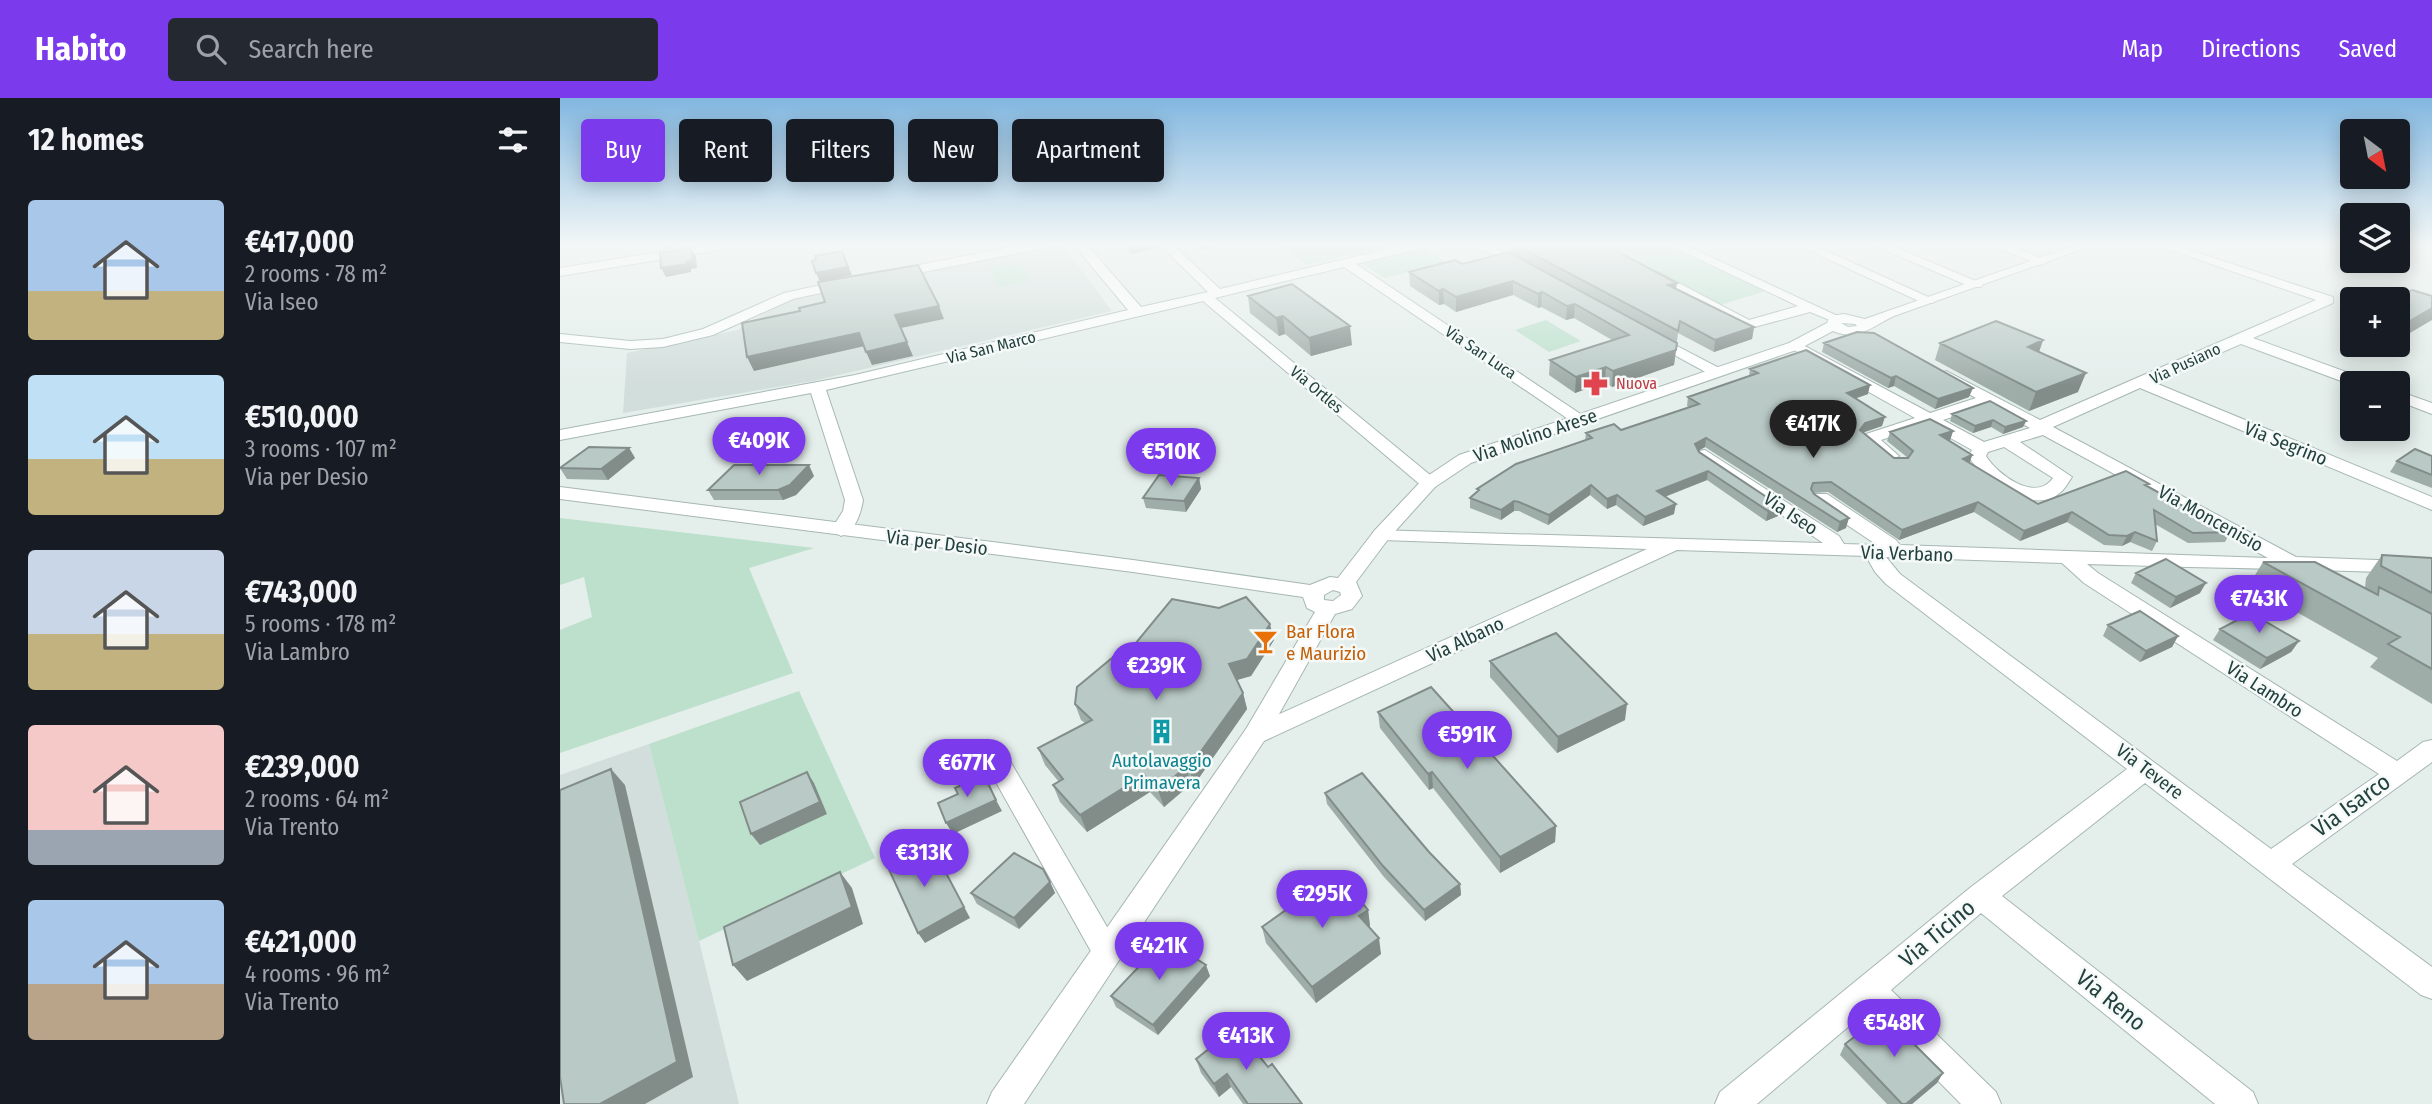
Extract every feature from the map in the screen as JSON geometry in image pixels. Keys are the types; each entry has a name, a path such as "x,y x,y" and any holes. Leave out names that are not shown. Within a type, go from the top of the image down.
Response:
{"street":[{"path":"560,338 630,345 663,343 708,332 789,296 808,292"},
{"path":"1120,292 1137,312"},
{"name":"Via San Marco","path":"560,435 817,388 1220,292"},
{"name":"Via San Luca","path":"1390,292 1580,419"},
{"path":"1684,292 1747,325 1812,307"},
{"path":"1779,292 1852,326"},
{"path":"1910,292 1928,300"},
{"name":"Via Molino Arese","path":"1320,600 1349,601 1352,591 1344,584 1382,534 1429,483 1465,459 1954,292"},
{"name":"Via Pusiano","path":"1982,449 2008,442 2043,427 2328,300 2304,292"},
{"name":"Via Ortles","path":"1211,294 1429,483"},
{"path":"1640,331 1716,372"},
{"path":"2239,338 2340,375"},
{"path":"1802,343 1982,449 1977,456 1982,466 1998,480 2015,489 2038,493 2063,480 2060,474 2008,442"},
{"name":"Via Moncenisio","path":"1933,368 2329,582"},
{"name":"Via Segrino","path":"2141,383 2432,503"},
{"path":"817,388 854,500 852,511 841,530"},
{"path":"1899,461 1869,439 1990,399"},
{"path":"2410,401 2432,409"},
{"name":"Via Iseo","path":"1705,455 1832,540 1839,550"},
{"name":"Via per Desio","path":"560,493 1133,566 1320,600"},
{"name":"Via Iseo","path":"1820,498 1889,544 1884,552"},
{"name":"Via Verbano","path":"1382,534 2432,568"},
{"name":"Via Albano","path":"1255,735 1675,544"},
{"name":"Via Tevere","path":"1884,552 1882,568 1893,579 2432,985"},
{"name":"Via Lambro","path":"2067,557 2091,578 2396,772"},
{"path":"1004,1104 1255,735 1320,600"},
{"name":"Via Isarco","path":"2272,863 2396,772 2432,749"},
{"path":"1001,768 1107,953"},
{"name":"Via Ticino","path":"1739,1102 1981,895 2146,768"},
{"name":"Via Reno","path":"1981,895 2241,1104"},
{"path":"1869,990 1984,1104"}],"shaded area":[{"path":"828,292 1098,292 1112,311 813,381 623,413 627,353 738,330 775,307 798,298"},
{"path":"649,744 739,1104 560,1104 560,775"}],"green space":[{"path":"1696,292 1763,292 1720,305"},
{"path":"1546,320 1581,341 1549,352 1515,330"},
{"path":"560,518 814,548 749,568 793,673 560,753 560,630 592,617 584,577 560,585"},
{"path":"799,691 875,858 699,941 649,744"}],"building":[{"path":"821,292 932,292 939,306 895,315 907,342 866,352 859,333 747,357 742,323 800,311 799,308 825,302"},
{"path":"1263,292 1303,292 1350,326 1309,338 1283,316 1276,318 1248,296"},
{"path":"1448,292 1474,292 1456,297"},
{"path":"1534,292 1582,292 1677,343 1676,350 1613,371 1606,367 1576,377 1550,360 1629,335 1575,304 1567,306 1542,292"},
{"path":"1604,292 1682,292 1754,327 1715,340 1680,321 1678,331"},
{"path":"2410,292 2432,296 2432,308 2410,321"},
{"path":"1996,321 2043,340 2028,347 2086,373 2036,392 1940,343"},
{"path":"1857,332 1874,333 1973,388 1938,399 1896,376 1891,378 1824,343"},
{"path":"1806,350 1870,385 1847,393 1885,417 1865,423 1860,430 1894,458 1908,458 1913,451 1890,432 1930,419 1953,431 1940,435 1972,455 1963,459 2038,504 2126,471 2149,484 2145,485 2230,532 2193,533 2154,510 2157,541 2135,532 2127,536 2109,535 2072,512 2024,531 1978,502 1902,530 1831,482 1813,483 1811,489 1814,494 1849,518 1840,522 1706,438 1695,444 1699,452 1780,506 1768,511 1708,471 1657,491 1676,504 1645,517 1617,495 1607,499 1591,485 1549,515 1519,502 1514,501 1501,510 1470,498 1479,490 1477,489 1516,464 1592,438 1586,433 1614,424 1621,430 1699,404 1688,397 1758,373 1750,369"},
{"path":"1990,401 2026,421 2005,427 1993,420 1975,426 1952,414"},
{"path":"589,447 629,448 601,469 560,468"},
{"path":"2415,449 2432,456 2432,475 2397,461"},
{"path":"734,465 809,465 790,485 778,490 708,490"},
{"path":"1159,475 1199,478 1184,501 1143,498"},
{"path":"2382,555 2432,558 2432,593 2381,566"},
{"path":"2166,559 2206,583 2176,597 2136,573"},
{"path":"2263,562 2315,562 2378,595 2379,587 2432,614 2432,669 2388,644 2400,637"},
{"path":"1246,597 1270,624 1247,659 1229,664 1243,693 1189,768 1186,767 1158,790 1144,775 1080,815 1053,785 1063,779 1038,748 1092,720 1075,704 1077,687 1124,648 1131,649 1172,599 1219,608"},
{"path":"2140,611 2178,636 2146,651 2108,625"},
{"path":"2251,613 2299,641 2267,658 2220,629"},
{"path":"1556,633 1627,704 1558,737 1490,661"},
{"path":"1431,687 1556,826 1500,857 1432,772 1428,774 1378,712"},
{"path":"611,769 677,1062 600,1104 564,1104 560,1077 560,790"},
{"path":"807,772 820,802 751,834 740,802"},
{"path":"1362,773 1460,884 1424,910 1383,866 1325,793"},
{"path":"984,775 996,800 946,823 938,803 958,794 955,788"},
{"path":"912,849 918,860 935,852 964,907 918,933 886,863"},
{"path":"1014,853 1043,869 1050,882 1014,918 971,893"},
{"path":"840,872 852,907 733,965 724,927"},
{"path":"1338,873 1368,910 1359,916 1379,938 1312,987 1262,927"},
{"path":"1165,939 1206,965 1153,1025 1111,996"},
{"path":"1884,1014 1943,1073 1906,1104 1902,1104 1845,1044"},
{"path":"1236,1028 1268,1067 1272,1064 1302,1104 1248,1104 1227,1074 1214,1084 1196,1059"}],"place":[{"name":"Nuova","path":"1596,383"},
{"name":"Bar Flora e Maurizio","path":"1266,642"},
{"name":"Autolavaggio Primavera","path":"1162,732"}]}
